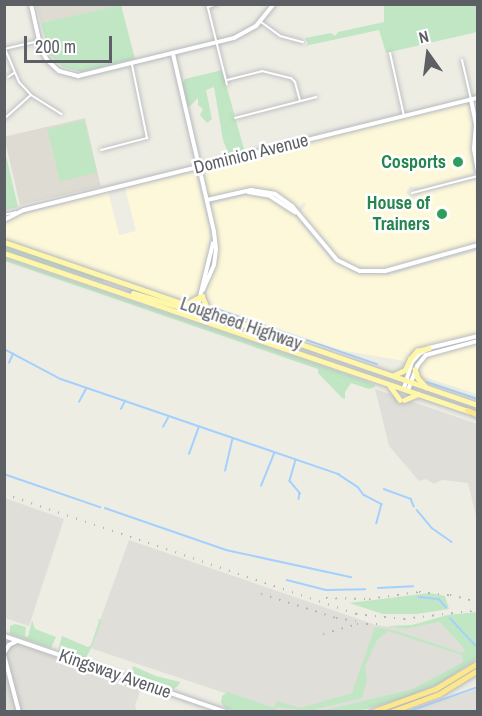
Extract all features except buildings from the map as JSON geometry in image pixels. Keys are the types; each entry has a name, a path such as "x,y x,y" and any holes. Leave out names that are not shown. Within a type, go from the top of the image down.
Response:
{"highway":[{"path":"467,410 477,414"},
{"path":"371,711 435,689 477,663"},
{"path":"390,711 438,694 477,670"}],"main road":[{"name":"Lougheed Highway","path":"4,243 185,304 196,312 211,313 477,405"},
{"name":"Lougheed Highway","path":"4,253 107,287 196,312 467,410"},
{"path":"185,304 203,293"},
{"path":"203,293 202,302 211,313"},
{"path":"391,376 405,370 417,351 429,348"},
{"path":"415,369 423,384 431,390"},
{"path":"385,382 402,400 418,394"}],"street":[{"path":"31,4 39,40 49,63 59,71 72,76 84,76 132,65 238,37 261,22 274,4"},
{"path":"218,4 207,6 220,66 227,85"},
{"path":"261,22 280,36 303,42"},
{"path":"39,40 5,49 14,73 31,95 61,114"},
{"path":"390,53 404,116"},
{"path":"173,54 214,240 203,293 196,312"},
{"path":"462,60 476,121 474,149 477,171"},
{"path":"100,150 147,139 132,65"},
{"path":"227,80 261,70 291,78 295,82 300,101"},
{"path":"8,77 14,73"},
{"path":"4,118 31,95"},
{"path":"235,118 316,97"},
{"name":"Dominion Avenue","path":"4,215 477,98"},
{"path":"412,193 477,176"},
{"path":"207,200 262,191 291,205 336,261 360,271 385,272 477,245"},
{"path":"246,192 277,198 296,212"},
{"name":"Dominion Avenue","path":"4,220 24,210"},
{"path":"406,389 415,358 429,348 477,336"},
{"path":"408,382 426,355 477,341"},
{"path":"4,642 5,636"},
{"name":"Kingsway Avenue","path":"5,636 226,711"},
{"path":"18,640 7,646 4,654 19,711"}],"shaded area":[{"path":"36,4 123,4 123,5 41,23"},
{"path":"464,104 469,106 472,119 470,149 473,173 419,188 410,186 406,193 413,199 421,193 475,180 477,242 384,269 361,269 337,257 300,213 306,205 304,202 296,208 275,193 255,189 213,197 209,195 203,173 206,168"},
{"path":"85,118 101,186 20,205 4,137"},
{"path":"193,172 209,226 209,251 197,296 187,302 5,239 4,223 10,218 108,192 119,235 136,231 125,188"},
{"path":"251,194 270,197 288,208 331,260 359,274 384,273 386,276 477,251 477,394 421,376 404,361 311,345 209,308 206,296 217,248 211,204"},
{"path":"375,389 477,424 477,520 468,483 442,480 434,484 426,479 419,481 389,446"},
{"path":"5,498 64,519 29,626 5,618"},
{"path":"129,540 376,625 405,629 440,622 472,658 417,692 355,711 281,712 90,648"},
{"path":"5,639 142,687 135,705 137,711 5,712"},
{"path":"477,689 477,711 407,711"}],"green space":[{"path":"121,5 135,59 82,72 63,67 49,54 41,23"},
{"path":"384,5 477,5 477,32 386,53 379,30 305,46 308,44 305,38 331,33 335,36 338,32 384,22"},
{"path":"222,70 244,149 229,155 223,140 214,87 206,90 212,119 207,123 200,115 203,109 198,105 198,98 187,109 182,83 185,79"},
{"path":"84,120 97,172 60,182 47,129"},
{"path":"4,147 18,207 5,210 4,210"},
{"path":"5,246 104,279 103,282 5,251"},
{"path":"5,258 360,379 375,387 369,389 351,383 345,392 345,399 342,398 318,373 318,369 5,261"},
{"path":"430,593 445,596 449,609 417,614 383,614 349,603"},
{"path":"477,612 477,659 441,683 402,699 359,711 321,711 413,689 463,662 462,655 388,631 377,640 365,666 367,680 362,698 308,711 278,707 273,711 235,712 224,707 221,702 222,696 227,692 274,708 277,701 300,708 352,693 375,627 397,631 462,653 465,650 440,622 405,629 387,626 412,625 447,615"},
{"path":"97,619 102,620 86,658 58,651 62,636 88,647 91,645 99,621"},
{"path":"32,620 35,629 56,637 51,648 10,634 10,626 15,624 26,627 25,636 28,637"},
{"path":"133,666 156,676 180,682 179,685 172,690 140,679 132,672"}],"waterway":[{"path":"214,308 377,364"},
{"path":"4,349 61,379 339,474"},
{"path":"9,363 13,354"},
{"path":"427,382 478,399"},
{"path":"79,402 86,389"},
{"path":"121,409 125,401"},
{"path":"163,427 168,418"},
{"path":"189,454 199,427"},
{"path":"225,471 232,440"},
{"path":"261,486 274,453"},
{"path":"296,460 290,481 300,493 299,499"},
{"path":"4,474 100,507"},
{"path":"338,474 358,487 364,495 382,504 377,523"},
{"path":"384,489 411,499 414,506"},
{"path":"105,508 226,550 351,577"},
{"path":"417,510 432,528 452,542"},
{"path":"287,580 326,590 365,589"},
{"path":"378,588 413,586"},
{"path":"419,597 439,599 446,607"},
{"path":"450,618 475,645"},
{"path":"407,712 478,687"}],"railway":[{"path":"4,494 356,614 404,619 478,610"},
{"path":"326,598 369,599 419,592 450,595 478,602"},
{"path":"261,594 336,618 356,621"},
{"path":"323,634 357,624 378,624"}],"place":[{"name":"Cosports","path":"458,162"},
{"name":"House of Trainers","path":"442,214"}]}
